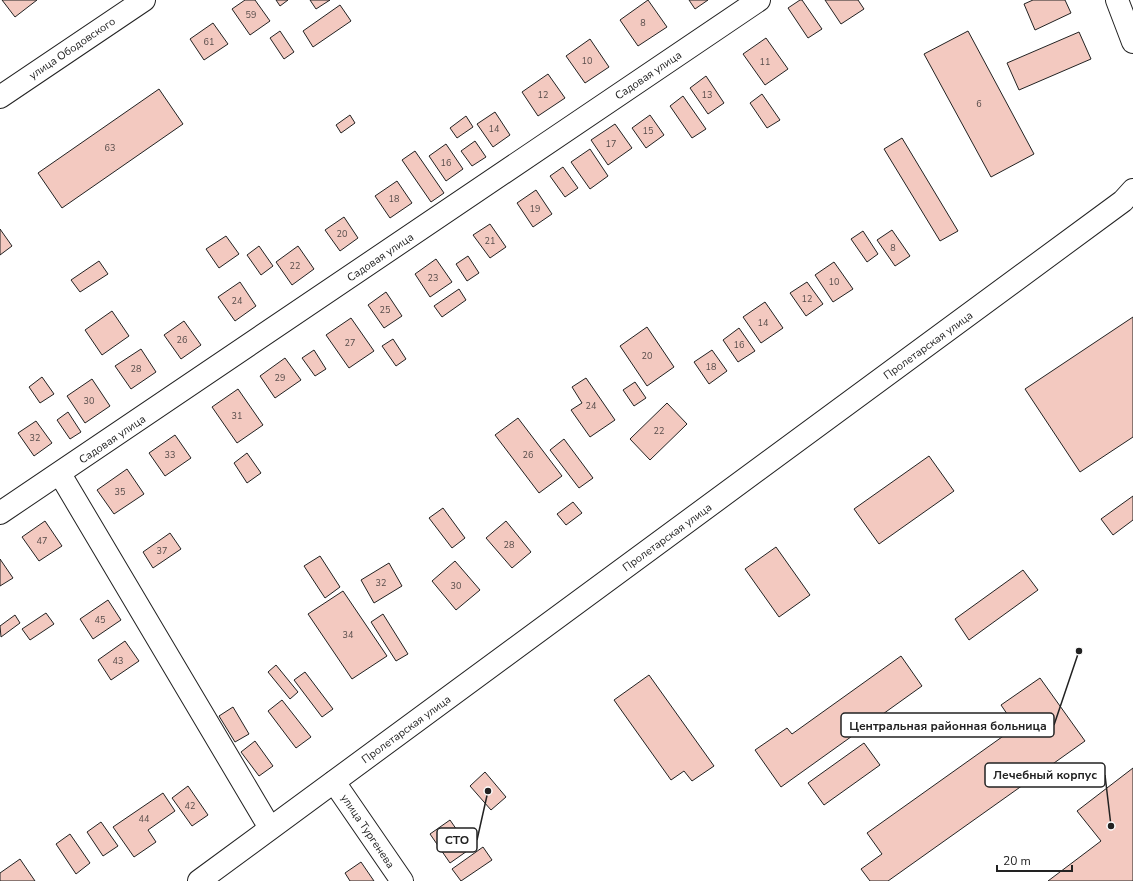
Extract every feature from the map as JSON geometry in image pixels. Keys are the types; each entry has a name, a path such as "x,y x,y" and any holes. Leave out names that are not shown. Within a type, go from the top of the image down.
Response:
{"street":[{"name":"улица Ободовского","path":"0,97 144,0"},
{"name":"Садовая улица","path":"0,513 60,474 759,0"},
{"path":"1117,0 1133,42"},
{"name":"Пролетарская улица","path":"199,881 1124,201 1133,190"},
{"path":"60,474 270,828"},
{"name":"улица Тургенева","path":"334,782 402,881"}],"building":[{"path":"2,0 37,0 15,17"},
{"path":"245,0 255,0 270,21 250,35 232,9"},
{"path":"276,0 288,0 280,6"},
{"path":"310,0 330,0 316,9"},
{"path":"648,0 667,27 638,46 620,20"},
{"path":"689,0 708,0 695,9"},
{"path":"802,0 822,29 808,38 788,8"},
{"path":"825,0 858,0 864,9 841,24"},
{"path":"1033,0 1065,0 1071,13 1035,30 1024,4"},
{"path":"340,5 351,21 313,47 303,31"},
{"path":"213,23 228,44 204,60 190,39"},
{"path":"280,31 294,52 284,59 270,38"},
{"path":"968,31 1034,154 991,177 924,54"},
{"path":"1079,32 1091,59 1019,90 1007,63"},
{"path":"766,38 788,69 765,85 743,54"},
{"path":"590,39 609,67 585,83 566,56"},
{"path":"548,74 565,98 538,116 522,92"},
{"path":"706,76 724,103 708,114 690,88"},
{"path":"159,89 183,124 62,208 38,173"},
{"path":"762,94 780,120 767,128 750,103"},
{"path":"683,96 706,129 692,138 670,106"},
{"path":"495,112 510,135 493,147 477,124"},
{"path":"350,115 355,123 341,133 336,125"},
{"path":"650,115 664,135 646,148 632,128"},
{"path":"466,116 473,127 457,138 450,128"},
{"path":"615,124 632,148 608,165 591,140"},
{"path":"902,138 958,231 940,241 884,149"},
{"path":"475,141 486,157 472,166 461,151"},
{"path":"446,144 463,169 446,181 429,156"},
{"path":"590,149 608,176 590,189 571,162"},
{"path":"415,151 444,193 431,202 402,160"},
{"path":"563,167 578,188 565,197 550,176"},
{"path":"397,181 412,203 390,218 375,196"},
{"path":"536,190 552,214 533,227 517,203"},
{"path":"344,217 358,238 340,251 325,230"},
{"path":"490,224 506,247 490,258 473,235"},
{"path":"0,229 12,246 0,255"},
{"path":"892,230 910,256 895,266 877,240"},
{"path":"863,231 878,254 867,262 851,239"},
{"path":"226,236 239,254 219,268 206,249"},
{"path":"259,246 273,266 261,275 247,255"},
{"path":"298,246 314,269 292,285 276,262"},
{"path":"468,256 479,273 467,281 456,264"},
{"path":"436,259 452,282 430,297 415,274"},
{"path":"99,261 108,274 80,292 71,280"},
{"path":"834,262 853,289 833,302 815,275"},
{"path":"240,282 256,306 235,321 218,297"},
{"path":"807,282 823,304 806,316 790,293"},
{"path":"459,289 466,300 442,317 434,306"},
{"path":"386,292 402,316 384,328 368,305"},
{"path":"765,302 783,328 761,343 743,317"},
{"path":"112,311 129,336 102,355 85,330"},
{"path":"1133,317 1133,437 1080,472 1025,389"},
{"path":"351,318 374,351 349,368 326,335"},
{"path":"184,321 201,345 181,359 164,335"},
{"path":"647,327 674,367 647,386 620,346"},
{"path":"739,328 755,351 738,362 723,340"},
{"path":"393,339 406,359 396,366 382,346"},
{"path":"141,349 156,372 131,389 115,366"},
{"path":"314,350 326,369 315,376 302,358"},
{"path":"712,350 727,371 709,384 694,362"},
{"path":"285,358 301,380 275,398 260,376"},
{"path":"42,377 54,394 40,403 29,387"},
{"path":"586,378 615,420 590,437 571,410 582,403 572,387"},
{"path":"92,379 110,406 85,423 67,396"},
{"path":"635,382 646,398 634,406 623,390"},
{"path":"238,389 263,425 237,443 212,407"},
{"path":"667,403 687,424 650,460 630,439"},
{"path":"68,412 81,432 70,439 57,420"},
{"path":"518,418 562,476 539,493 495,435"},
{"path":"36,421 52,443 34,456 18,433"},
{"path":"175,435 191,458 165,476 149,453"},
{"path":"564,439 593,478 579,488 550,450"},
{"path":"247,453 261,473 247,483 234,463"},
{"path":"929,456 954,491 879,544 854,509"},
{"path":"127,469 144,494 114,514 97,490"},
{"path":"1133,496 1133,520 1113,535 1101,519"},
{"path":"573,502 582,513 566,525 557,514"},
{"path":"443,508 465,538 452,548 429,518"},
{"path":"45,521 62,546 39,561 22,537"},
{"path":"506,521 531,552 512,568 486,538"},
{"path":"170,533 181,549 153,568 143,552"},
{"path":"776,547 810,595 779,617 745,569"},
{"path":"320,556 340,587 325,598 304,566"},
{"path":"0,559 13,578 0,586"},
{"path":"455,561 480,590 456,610 432,581"},
{"path":"389,563 402,586 374,603 361,580"},
{"path":"1023,570 1038,590 969,640 955,619"},
{"path":"343,591 387,656 352,679 308,614"},
{"path":"108,600 121,620 93,639 80,619"},
{"path":"46,613 54,624 30,640 22,629"},
{"path":"383,614 408,654 396,661 371,622"},
{"path":"15,615 20,623 1,637 0,626"},
{"path":"125,641 139,661 111,680 98,660"},
{"path":"901,656 922,686 781,787 755,750 787,728 792,734"},
{"path":"276,665 298,692 290,699 268,672"},
{"path":"305,672 333,709 322,717 294,680"},
{"path":"649,675 714,766 692,781 684,771 671,780 614,700"},
{"path":"1040,678 1085,741 888,881 870,881 861,869 882,854 867,833 1016,727 1001,705"},
{"path":"282,700 311,737 296,748 268,711"},
{"path":"233,707 249,734 235,742 219,716"},
{"path":"255,741 273,766 259,776 241,752"},
{"path":"864,743 880,765 824,805 808,783"},
{"path":"1133,768 1133,881 1048,881 1101,841 1077,811"},
{"path":"485,772 506,797 491,810 470,786"},
{"path":"188,786 208,815 192,826 172,798"},
{"path":"163,793 175,811 148,830 156,842 134,857 113,827"},
{"path":"450,820 470,849 450,863 430,834"},
{"path":"101,822 118,846 103,856 87,832"},
{"path":"70,834 90,863 76,874 56,844"},
{"path":"483,847 492,860 461,881 452,869"},
{"path":"20,859 35,881 0,881 0,873"},
{"path":"361,862 374,881 350,881 345,873"}],"place":[{"name":"Центральная районная больница","path":"1079,651"},
{"name":"СТО","path":"488,791"},
{"name":"Лечебный корпус","path":"1111,826"}]}
